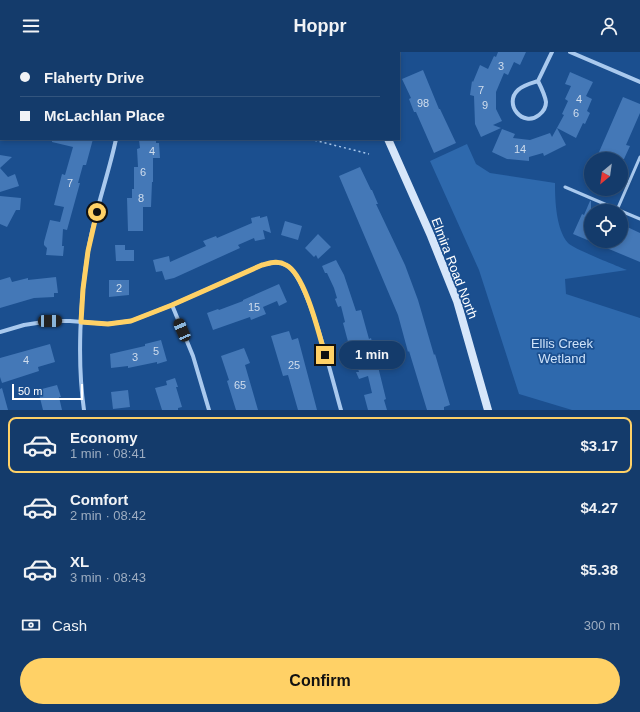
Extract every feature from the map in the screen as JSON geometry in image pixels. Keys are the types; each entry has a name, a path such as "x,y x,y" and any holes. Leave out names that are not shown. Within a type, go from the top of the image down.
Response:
{"main road":[{"name":"Elmira Road North","path":"388,140 431,236 457,301 488,410"}],"street":[{"path":"538,81 546,102 543,111 535,118 524,119 516,113 512,105 513,97 518,89 538,81 552,52"},
{"path":"570,52 640,82"},
{"path":"84,410 81,359 83,289 88,251 116,140"},
{"path":"0,332 24,325 50,321 108,324 131,321 172,305 262,265 274,262 286,264 295,273 313,313 341,410"},
{"path":"172,305 193,356 209,410"}],"lane":[{"path":"623,204 640,157"},
{"path":"565,187 604,204"},
{"path":"628,214 640,219"}],"path":[{"path":"314,140 369,154"}],"green space":[{"name":"Ellis Creek Wetland","path":"467,144 476,164 490,173 555,183 556,206 559,223 568,243 586,253 627,270 565,279 566,294 640,318 640,410 572,410 519,394 479,270 430,161"}],"building":[{"path":"498,52 526,52 520,65 514,62 508,75 504,73 496,92 496,109 502,121 493,125 501,128 481,137 475,124 474,96 470,95 472,81 473,82 480,65 488,69 494,56 496,57"},
{"path":"423,70 439,109 456,143 434,153 416,112 414,112 409,99 411,98 402,79"},
{"path":"570,72 593,82 586,96 592,99 587,111 590,113 585,124 583,123 576,138 557,128 566,145 544,156 543,153 529,157 529,161 507,159 492,152 502,129 515,134 513,138 530,140 550,133 552,137 564,115 562,114 568,101 565,99 571,86 565,84"},
{"path":"623,97 640,104 640,113 626,145 630,146 627,152 599,152"},
{"path":"52,140 93,140 86,165 83,165 78,183 80,183 67,230 63,229 63,256 46,255 47,248 44,245 44,242 50,220 60,222 64,207 54,205 62,174 65,175 73,147 52,142"},
{"path":"139,140 156,140 156,143 159,143 160,158 153,158 151,207 143,207 143,231 128,231 127,198 132,198 132,189 134,189 134,167 138,167 137,149 140,148"},
{"path":"0,155 12,157 0,168"},
{"path":"360,167 372,190 378,204 376,204 405,265 418,300 450,405 444,407 444,410 427,410 409,351 408,352 398,315 339,176"},
{"path":"0,168 8,177 15,174 19,186 0,192"},
{"path":"0,196 21,198 20,210 16,210 7,227 0,224"},
{"path":"582,214 584,215 584,239 573,234"},
{"path":"260,216 260,218 267,216 271,233 263,230 265,239 255,241 254,238 238,245 240,248 174,278 165,280 162,271 156,272 153,260 169,256 170,262 206,246 203,241 216,236 217,238 252,223 251,218"},
{"path":"285,221 302,226 298,240 281,235"},
{"path":"628,227 640,233 640,262 606,248 628,248"},
{"path":"318,234 331,247 318,259 316,255 314,257 305,248"},
{"path":"115,245 125,245 125,250 134,250 134,261 116,261"},
{"path":"336,260 344,275 356,311 361,310 369,339 371,338 386,399 384,400 387,410 368,410 364,395 372,393 368,376 359,379 356,372 359,372 352,349 350,349 343,323 345,322 341,306 338,307 335,299 337,298 334,288 322,266"},
{"path":"10,277 12,282 28,278 28,280 56,277 58,293 54,293 54,297 34,298 0,308 0,280"},
{"path":"109,280 129,280 129,295 109,297"},
{"path":"279,284 287,302 279,306 277,301 263,307 266,314 251,320 250,317 213,330 207,313 243,301"},
{"path":"289,331 292,340 298,338 317,410 298,410 288,375 283,376 271,336"},
{"path":"161,340 167,361 128,368 128,366 111,368 110,354 145,346 145,344"},
{"path":"50,344 55,362 38,367 39,371 2,383 0,377 0,358"},
{"path":"244,348 250,363 245,365 258,410 236,410 227,381 229,380 221,356"},
{"path":"175,378 182,407 178,408 178,410 162,410 155,388 167,385 166,381"},
{"path":"57,385 61,397 59,397 62,410 43,410 38,390"},
{"path":"2,388 8,410 0,410 0,389"},
{"path":"128,390 130,407 113,409 111,392"}],"route":[{"path":"97,212 88,251 83,289 81,322 108,324 131,321 172,305 262,265 274,262 286,264 295,273 313,313 325,355"}]}
